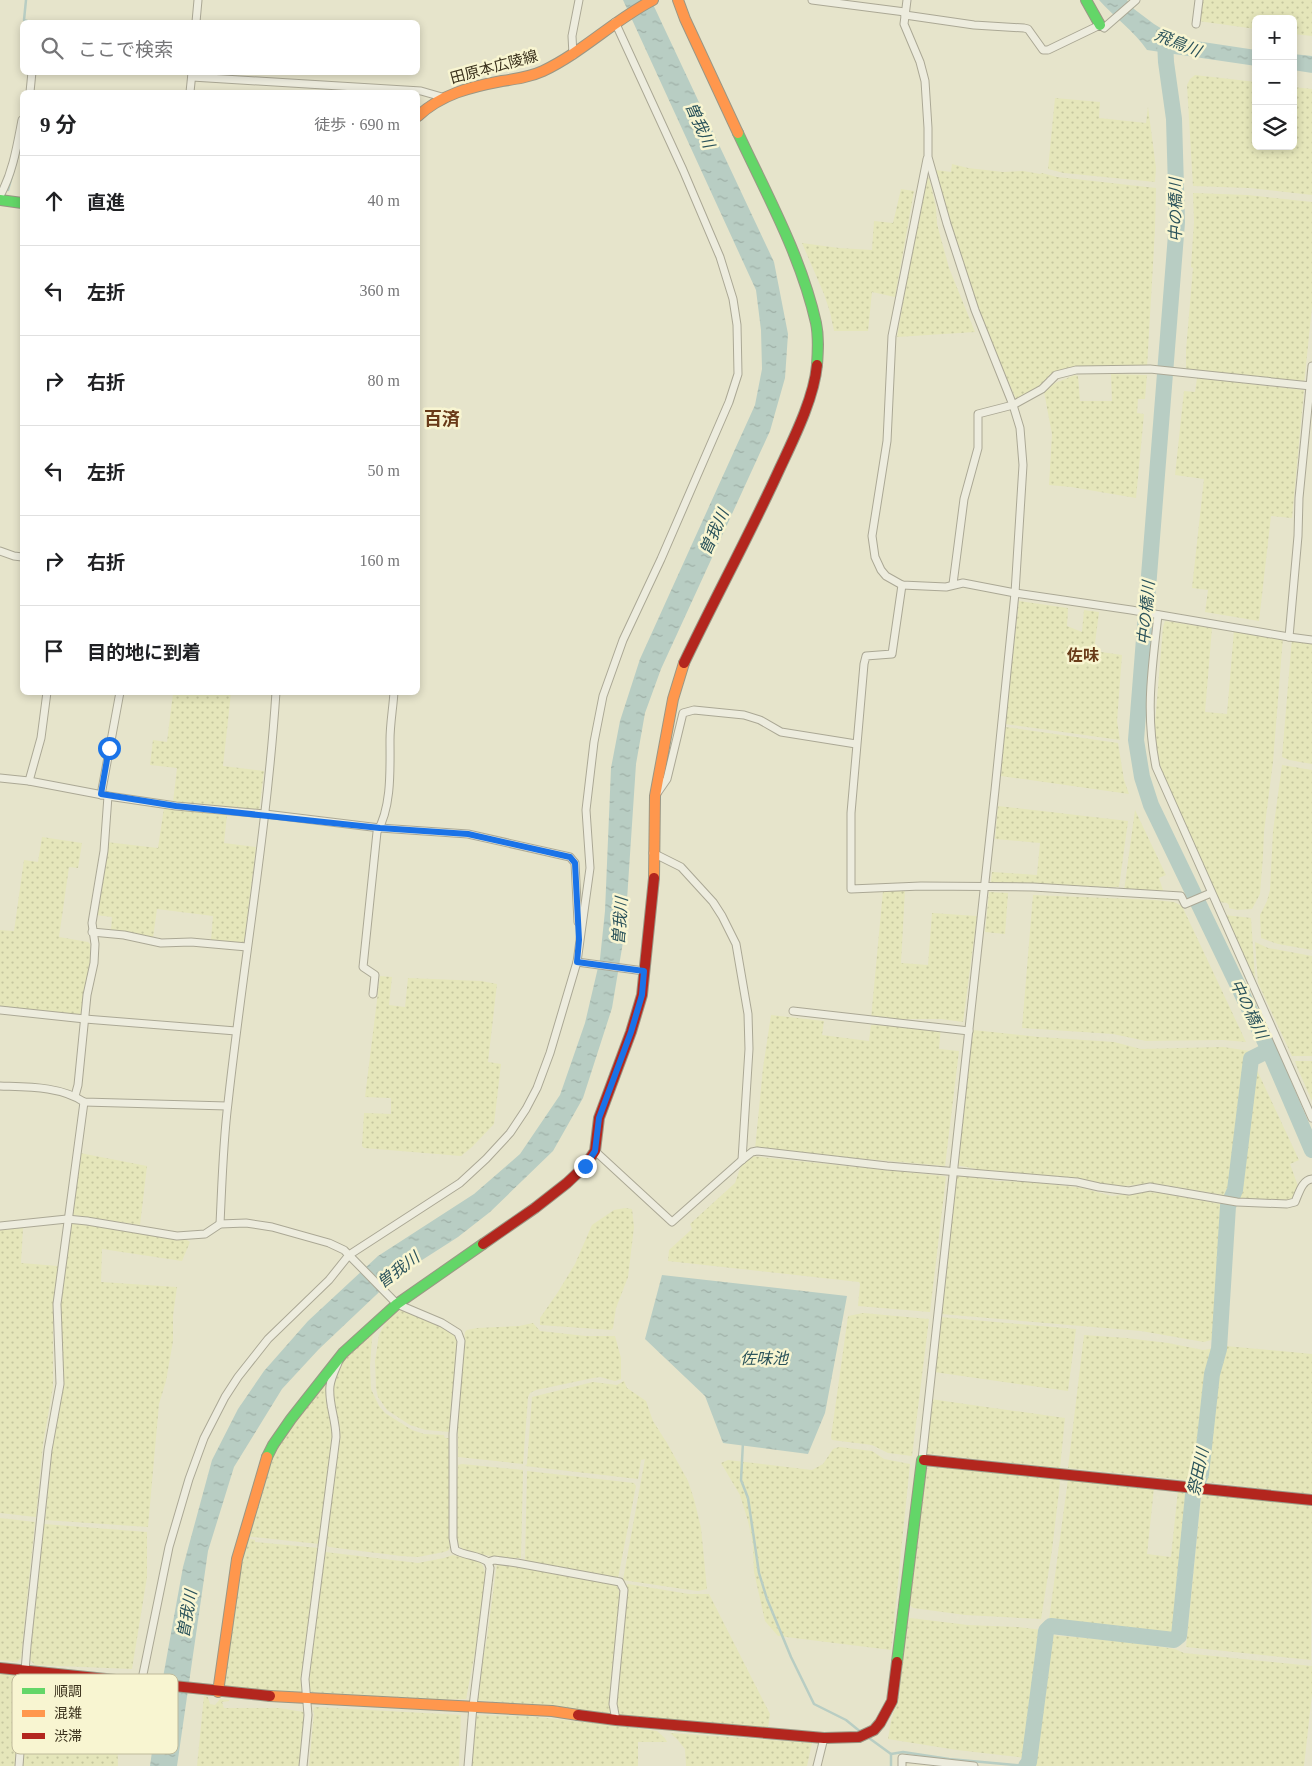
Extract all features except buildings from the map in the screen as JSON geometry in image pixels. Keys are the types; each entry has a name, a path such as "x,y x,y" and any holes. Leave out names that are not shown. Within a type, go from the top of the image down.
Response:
{"street":[{"path":"196,20 198,0"},
{"path":"573,55 572,36 579,0"},
{"name":"田原本広陵線","path":"420,114 425,108 442,97 475,86 519,78 544,71 573,55 615,22 653,0"},
{"path":"213,1692 237,1559 266,1460 291,1419 343,1352 395,1302 554,1193 585,1166 595,1151 599,1118 631,1032 642,995 641,970 654,876 655,796 674,698 684,662 788,451 807,404 816,373 818,345 816,324 797,259 685,19 678,0"},
{"path":"812,0 974,25 1024,28 1028,29 1043,50 1048,50 1104,25 1136,0"},
{"path":"907,0 904,24 920,62 925,81 928,157 892,336 887,441 872,536 875,557 881,570 893,581 902,585 946,587 953,584 970,584 1289,638 1312,640"},
{"path":"1086,0 1104,25"},
{"path":"1196,24 1199,0"},
{"path":"579,940 590,868 586,810 594,742 603,696 623,640 662,559 726,410 738,374 737,334 733,298 720,257 683,170 615,22"},
{"path":"30,90 32,75"},
{"path":"190,90 192,75 407,90"},
{"path":"420,91 442,97"},
{"path":"0,196 7,183 20,139"},
{"path":"178,1688 308,1700 552,1711 616,1720 824,1738 857,1738 870,1733 880,1725 892,1701 922,1460 969,1031 1015,593 1023,465 1020,428 1013,405 975,310 947,224 928,157"},
{"path":"0,200 20,203"},
{"path":"1289,638 1298,536 1299,498 1312,366"},
{"path":"953,584 964,499 978,448 978,414 1013,405 1042,389 1056,375 1076,370 1150,369 1311,386"},
{"path":"0,551 20,557"},
{"path":"902,585 892,654 866,656 856,744 851,813 851,889 921,886 1033,887 1181,896 1185,904 1211,893"},
{"path":"1158,615 1149,715 1156,767 1312,1118"},
{"path":"30,781 41,738 47,695"},
{"path":"75,1096 78,1085 87,995 94,964 95,944 92,923 104,851 105,795 120,695"},
{"path":"220,1224 228,1106 265,814 276,695"},
{"path":"373,994 375,975 363,967 377,832 383,823 390,772 390,738 394,695"},
{"path":"655,796 667,778 683,713 694,710 744,715 760,720 781,732 856,744"},
{"path":"0,778 30,781 176,806 265,814 380,828 468,834 570,857 575,863 580,963 550,1053 526,1109 510,1133 460,1183 349,1255 329,1280 268,1338 238,1377 225,1397 204,1438 189,1478 169,1547 143,1674"},
{"path":"653,853 681,866 713,902 736,944 748,1014 749,1050 742,1160"},
{"path":"92,932 124,935 161,943 191,942 247,947"},
{"path":"580,963 641,970"},
{"path":"0,1010 236,1032"},
{"path":"793,1011 969,1031"},
{"path":"0,1086 32,1087 75,1096 84,1102 228,1106"},
{"path":"26,1674 48,1450 60,1384 57,1304 84,1102"},
{"path":"595,1151 672,1222 742,1160 757,1150 887,1166 1077,1182 1099,1188 1129,1191 1150,1187 1237,1202 1287,1204 1295,1202 1303,1184 1312,1179"},
{"path":"0,1226 67,1219 177,1236 205,1234 220,1224 272,1227 329,1243 344,1250 357,1261 395,1302 452,1328 458,1333 461,1341 454,1434 453,1538 455,1550 462,1554 484,1559 488,1562 490,1568 472,1706 468,1766"},
{"path":"304,1766 308,1700 305,1678 336,1436 330,1385 343,1352"},
{"path":"922,1460 1312,1500"},
{"path":"488,1562 494,1560 517,1563 620,1582 624,1590 613,1704 616,1720"},
{"path":"0,1668 58,1674"},
{"path":"817,1766 824,1738"},
{"path":"902,1766 902,1758 974,1766"}],"green space":[{"path":"1203,0 1312,0 1312,36 1297,34 1297,15 1252,15 1252,28 1198,21"},
{"path":"1195,75 1252,82 1252,150 1297,150 1297,87 1312,89 1312,195 1250,188 1193,186 1187,85"},
{"path":"1055,98 1100,102 1099,118 1146,123 1148,107 1156,168 1155,182 1064,173 1048,169"},
{"path":"952,164 968,168 1003,172 1023,171 1042,173 1057,177 1156,188 1147,367 1086,367 1051,377 1033,392 1016,399 962,275 954,252 936,170 951,172"},
{"path":"927,177 929,178 936,207 937,224 949,268 975,332 897,337 923,188"},
{"path":"901,189 914,191 895,297 872,292 868,331 834,331 824,294 802,243 872,250 874,221 893,223"},
{"path":"1193,193 1248,195 1312,202 1312,307 1304,384 1186,370 1193,268 1191,267 1194,222"},
{"path":"1111,374 1147,375 1145,399 1138,399 1137,413 1144,414 1136,498 1049,485 1052,434 1044,392 1055,383 1075,375 1078,376 1080,401 1112,401"},
{"path":"1197,378 1304,390 1292,518 1271,516 1259,621 1205,612 1208,590 1192,588 1204,479 1175,475 1184,391 1195,392"},
{"path":"1019,601 1068,608 1067,626 1082,632 1084,610 1099,612 1094,651 1122,655 1117,721 1120,740 1005,724"},
{"path":"1165,621 1212,628 1205,712 1227,714 1234,630 1283,637 1273,762 1264,832 1260,894 1252,909 1237,910 1229,908 1227,903 1220,902 1162,775 1154,735"},
{"path":"1292,638 1312,640 1312,764 1282,757"},
{"path":"173,695 231,695 223,766 264,771 259,811 173,802 177,768 150,765 153,740 167,742"},
{"path":"1005,727 1118,743 1124,780 1129,794 1001,776"},
{"path":"1282,765 1312,770 1312,950 1278,944 1261,938 1260,915 1270,890 1273,831"},
{"path":"998,806 1128,821 1119,887 991,882 992,872 1037,875 1040,843 995,839"},
{"path":"164,808 227,815 224,843 256,847 244,943 211,940 213,916 157,909 153,938 111,930 112,917 96,915 106,842 158,848"},
{"path":"1135,810 1166,875 1159,878 1164,893 1124,891"},
{"path":"42,837 82,843 78,868 69,867 59,937 88,942 90,944 90,963 81,1015 0,1007 0,930 14,931 24,860 38,862"},
{"path":"905,890 901,963 928,965 932,913 977,916 963,1022 941,1019 871,1019 883,891"},
{"path":"989,892 1008,893 1005,934 985,932"},
{"path":"1033,895 1155,900 1174,902 1182,906 1246,1042 1223,1040 1146,1041 1113,1034 1022,1028"},
{"path":"1225,915 1251,918 1255,979 1253,978"},
{"path":"1255,942 1268,948 1312,956 1312,1056 1292,1056 1258,983"},
{"path":"380,976 392,977 389,1005 405,1007 408,978 481,981 497,984 488,1062 501,1064 494,1124 461,1156 364,1148 362,1146 364,1113 391,1114 391,1098 365,1097"},
{"path":"771,1015 824,1021 822,1035 869,1041 871,1025 941,1027 939,1049 959,1051 945,1166 755,1149 763,1068"},
{"path":"973,1030 1114,1042 1141,1049 1223,1047 1250,1051 1251,1057 1247,1059 1236,1166 1229,1196 1165,1185 1144,1184 1113,1187 1077,1179 997,1173 956,1165"},
{"path":"1295,1061 1312,1061 1312,1101 1297,1067"},
{"path":"1255,1066 1299,1160 1290,1164 1298,1186 1294,1197 1289,1200 1237,1198 1244,1165"},
{"path":"80,1153 147,1166 140,1225 73,1215 71,1212"},
{"path":"751,1156 946,1177 930,1312 858,1306 859,1282 668,1261 669,1250 692,1229 690,1224 735,1183 743,1160"},
{"path":"957,1174 997,1181 1034,1182 1082,1188 1112,1196 1143,1192 1162,1193 1226,1205 1218,1338 1204,1342 1141,1331 941,1314"},
{"path":"632,1209 634,1227 628,1277 616,1308 613,1328 611,1330 540,1325 540,1318 575,1264 592,1225 614,1210"},
{"path":"71,1223 187,1240 190,1242 182,1261 102,1249 101,1282 177,1287 173,1316 173,1341 166,1381 159,1404 148,1527 45,1520 53,1444 63,1385 61,1302"},
{"path":"23,1228 21,1263 58,1266 53,1302 53,1387 43,1444 36,1517 0,1513 0,1230"},
{"path":"401,1310 445,1328 457,1339 451,1432 426,1430 410,1425 387,1410 378,1397 375,1361 379,1335 388,1317"},
{"path":"863,1313 929,1319 912,1456 888,1453 872,1445 832,1440 848,1316"},
{"path":"940,1317 1076,1329 1068,1391 934,1372"},
{"path":"533,1323 540,1331 586,1336 615,1336 621,1358 621,1379 615,1381 600,1377 593,1378 536,1390 530,1393 528,1397 523,1464 458,1457 458,1413 465,1332 477,1328 519,1326"},
{"path":"376,1327 372,1338 370,1366 371,1389 379,1406 385,1413 412,1430 424,1434 444,1435 445,1438 450,1438 450,1546 449,1550 444,1552 418,1557 401,1556 329,1547 326,1544 340,1432 333,1398 333,1386 344,1357"},
{"path":"1084,1335 1168,1343 1203,1350 1217,1348 1209,1381 1195,1481 1068,1468"},
{"path":"1226,1346 1312,1354 1312,1494 1204,1482 1217,1381"},
{"path":"330,1376 329,1411 334,1428 319,1544 245,1536 254,1479 262,1461"},
{"path":"624,1381 627,1388 646,1401 653,1421 688,1481 701,1528 707,1589 698,1591 623,1580 645,1459 641,1460 638,1479 525,1466 527,1464 532,1397 593,1382 617,1385"},
{"path":"930,1399 1065,1418 1060,1468 922,1453"},
{"path":"839,1447 872,1451 884,1459 910,1464 891,1650 778,1636 765,1621 754,1572 753,1544 740,1495 721,1463 728,1460 812,1470 823,1464 833,1449"},
{"path":"458,1465 523,1470 521,1558 503,1558 467,1552 459,1546 456,1540 455,1522"},
{"path":"932,1466 1059,1478 1052,1550 1041,1619 965,1615 913,1608 910,1605 917,1521 924,1470"},
{"path":"527,1471 634,1483 636,1486 618,1578 525,1561"},
{"path":"1068,1479 1154,1488 1147,1554 1171,1557 1178,1490 1191,1492 1176,1633 1049,1620"},
{"path":"1205,1493 1312,1505 1311,1660 1186,1647 1200,1507 1201,1499"},
{"path":"0,1518 35,1522 21,1658 17,1662 0,1660"},
{"path":"44,1524 147,1532 147,1577 132,1669 35,1665 30,1660"},
{"path":"244,1538 255,1540 255,1542 319,1548 303,1694 223,1689"},
{"path":"325,1552 418,1563 453,1555 479,1561 483,1566 486,1576 476,1647 466,1699 423,1700 310,1692 307,1679"},
{"path":"497,1563 613,1583 617,1586 620,1594 610,1689 610,1713 475,1700 487,1638"},
{"path":"628,1584 689,1594 709,1594 770,1714 768,1729 619,1715 615,1706 626,1587"},
{"path":"910,1618 968,1625 1042,1630 1026,1758 888,1739 899,1695 907,1620"},
{"path":"1051,1635 1129,1642 1175,1649 1184,1653 1312,1666 1312,1694 1304,1766 1034,1766"},
{"path":"0,1673 12,1675 12,1754 17,1754 16,1766 0,1766"},
{"path":"204,1696 208,1697 210,1704 215,1705 220,1699 229,1700 222,1702 224,1708 279,1708 304,1712 300,1766 197,1766"},
{"path":"315,1707 461,1715 459,1766 309,1766 313,1711"},
{"path":"474,1715 527,1716 657,1731 667,1742 638,1742 638,1766 469,1766"},
{"path":"670,1733 812,1743 807,1766 686,1766 685,1749"},
{"path":"24,1754 118,1754 118,1766 23,1766"}],"water":[{"name":"曽我川","path":"623,0 651,0 774,262 788,334 785,378 770,431 661,669 645,713 636,764 625,930 612,1008 583,1098 553,1151 490,1212 458,1237 394,1278 319,1349 282,1389 234,1467 208,1551 177,1766 150,1766 152,1754 178,1754 178,1674 164,1674 183,1567 212,1460 238,1409 264,1371 308,1321 378,1256 474,1194 520,1154 560,1095 585,1023 600,959 605,911 611,768 620,721 640,659 755,405 762,369 761,330 756,290"},
{"name":"飛鳥川","path":"1099,0 1127,0 1134,9 1154,24 1183,39 1252,49 1252,65 1147,50"},
{"path":"1297,54 1312,56 1312,73 1297,71"},
{"name":"佐味池","path":"662,1275 847,1296 825,1413 808,1454 723,1443 705,1396 645,1339"}],"waterway":[{"path":"24,20 26,0"},
{"name":"中の橋川","path":"1165,41 1174,119 1177,222 1136,740 1142,777 1151,805 1269,1050 1312,1150"},
{"path":"8,190 20,148"},
{"name":"祭田川","path":"1026,1766 1029,1762 1046,1631 1051,1626 1174,1640 1179,1636 1193,1495 1201,1474 1212,1374 1219,1349 1228,1206 1235,1190 1251,1059 1269,1050"},
{"path":"743,1442 741,1480 748,1498 759,1573 767,1599 791,1657 814,1704 846,1720 862,1733"},
{"path":"869,1738 891,1754 903,1752 949,1759 1026,1766"},
{"path":"891,1754 891,1766"}],"traffic: fast":[{"path":"1086,0 1100,25"},
{"path":"738,133 782,226 802,274 817,328 817,365"},
{"path":"0,200 20,203"},
{"path":"267,1457 291,1419 343,1353 397,1304 483,1244"},
{"path":"897,1662 922,1460 924,1460"}],"traffic: slow":[{"path":"420,114 427,108 457,92 543,71 572,55 625,17 653,0"},
{"path":"678,0 738,133"},
{"path":"654,878 655,796 673,699 684,663"},
{"path":"218,1692 237,1559 267,1457"},
{"path":"270,1696 552,1711 578,1715"}],"traffic: jam":[{"path":"684,663 757,517 797,431 812,391 817,365"},
{"path":"483,1244 567,1183 585,1166 595,1151 599,1118 631,1032 642,995 654,878"},
{"path":"924,1460 1312,1500"},
{"path":"578,1715 824,1738 859,1737 874,1730 892,1701 897,1662"},
{"path":"0,1668 58,1674"},
{"path":"178,1686 270,1696"}],"district":[{"name":"百済","path":"442,419"},
{"name":"佐味","path":"1083,655"}],"route":[{"path":"109,748 101,794 108,796 176,806 265,814 380,828 468,834 570,857 575,863 579,940 577,962 644,971 642,995 631,1032 599,1118 595,1151 585,1166"}]}
